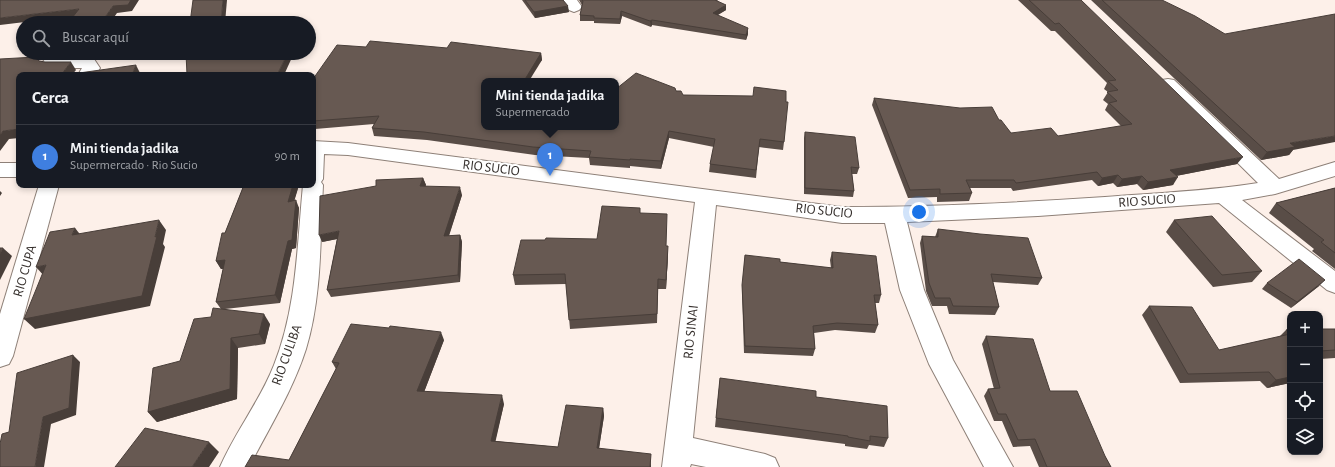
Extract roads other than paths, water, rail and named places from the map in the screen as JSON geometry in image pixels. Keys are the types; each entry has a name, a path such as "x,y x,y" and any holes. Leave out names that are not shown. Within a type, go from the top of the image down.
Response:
{"street":[{"path":"51,63 88,63 91,68 89,72"},
{"path":"1157,74 1275,187"},
{"name":"RIO SUCIO","path":"316,147 348,149 842,215 894,215 1038,209 1223,196 1275,187 1335,169"},
{"path":"0,170 16,170"},
{"name":"RIO CUPA","path":"0,356 48,188"},
{"name":"RIO CULIBA","path":"234,467 282,376 298,331 306,286 313,188"},
{"path":"1223,196 1335,284"},
{"name":"RIO SINAI","path":"677,458 706,197"},
{"path":"894,215 912,290 942,364 999,467"},
{"path":"677,458 765,467"}],"place":[{"name":"Mini tienda jadika","path":"550,176"}]}
